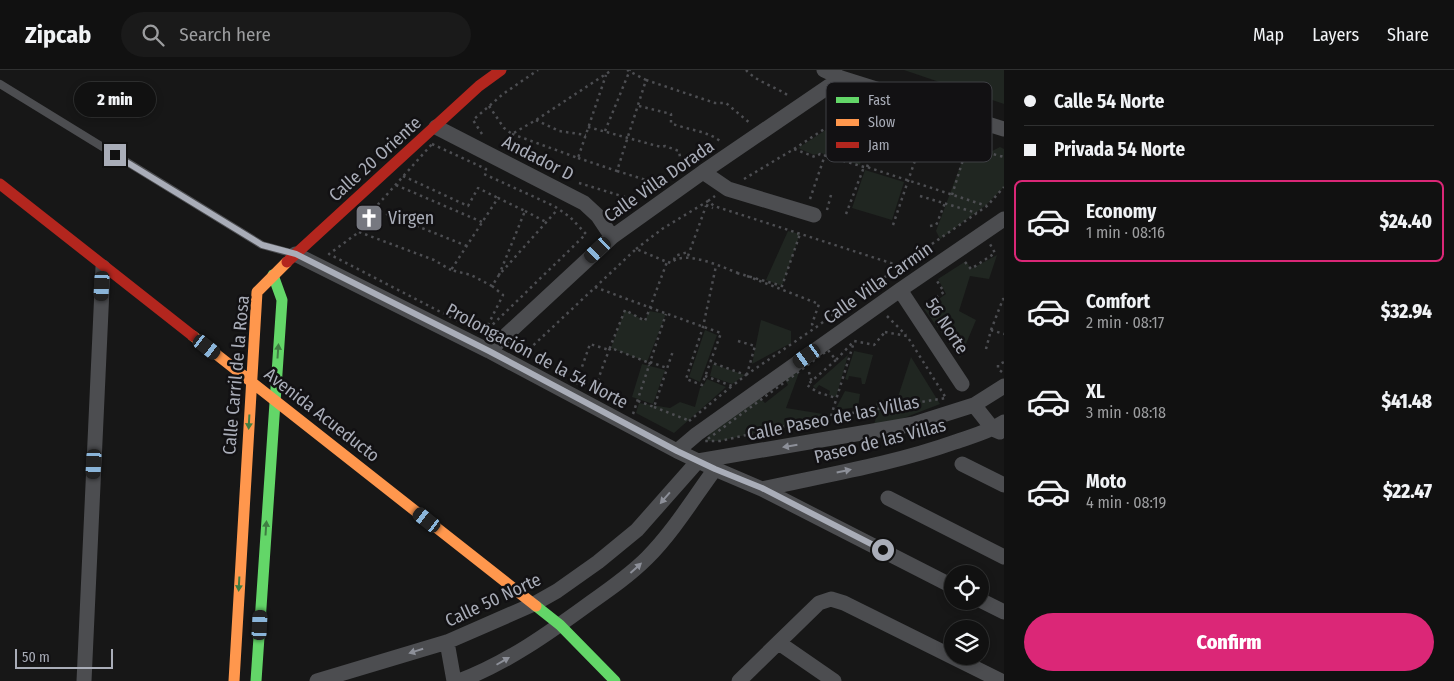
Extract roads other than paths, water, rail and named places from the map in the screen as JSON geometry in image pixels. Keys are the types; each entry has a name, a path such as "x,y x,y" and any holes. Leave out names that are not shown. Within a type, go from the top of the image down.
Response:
{"main road":[{"name":"Calle 20 Oriente","path":"273,275 479,86 501,70"},
{"name":"Avenida Acueducto","path":"0,184 560,625 615,681"},
{"name":"Calle Carril de la Rosa","path":"234,681 257,292 273,275 282,300 256,681"}],"street":[{"path":"824,70 855,82"},
{"name":"Calle Villa Dorada","path":"836,82 842,78"},
{"name":"Calle Villa Dorada","path":"489,351 612,237 700,169 826,88"},
{"path":"992,125 1004,129"},
{"name":"Andador D","path":"436,127 584,203 598,216 612,237"},
{"path":"700,169 728,189 811,211"},
{"name":"Calle Villa Carmín","path":"677,451 697,434 900,290 1004,219"},
{"name":"Prolongación de la 54 Norte","path":"296,254 489,351 677,451 762,488 944,582"},
{"path":"84,681 103,267"},
{"name":"56 Norte","path":"900,290 962,384"},
{"path":"1000,428 974,405 1001,377"},
{"name":"Calle Paseo de las Villas","path":"698,461 914,424 974,405"},
{"name":"Paseo de las Villas","path":"762,488 884,463 934,450 1000,428"},
{"name":"Calle 50 Norte","path":"317,681 447,642 534,604 557,591 598,562 637,530 698,461"},
{"path":"962,464 1004,485"},
{"path":"459,681 484,672 560,625 623,580 647,558 670,532 715,469"},
{"path":"888,498 1004,558"},
{"path":"739,681 819,603 831,599 1001,681"},
{"path":"989,604 1004,612"},
{"path":"447,642 454,681"},
{"path":"779,643 834,681"}],"lane":[{"path":"0,84 262,245 296,254"}],"place":[{"name":"Virgen","path":"369,218"}]}
